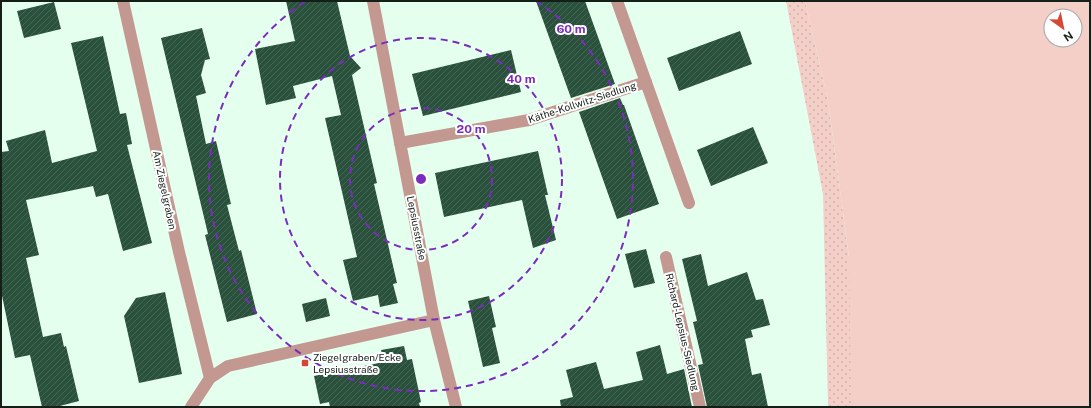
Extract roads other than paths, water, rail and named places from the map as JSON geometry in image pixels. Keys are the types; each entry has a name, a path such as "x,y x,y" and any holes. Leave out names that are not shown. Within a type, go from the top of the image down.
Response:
{"street":[{"name":"Am Ziegelgraben","path":"123,1 178,252 210,378"},
{"name":"Lepsiusstraße","path":"373,1 434,320 456,407"},
{"name":"Käthe-Kollwitz-Siedlung","path":"617,1 689,203"},
{"name":"Käthe-Kollwitz-Siedlung","path":"400,143 529,120 646,82"},
{"name":"Richard-Lepsius-Siedlung","path":"666,257 700,407"},
{"path":"191,407 210,378 228,366 434,320"}],"place":[{"name":"Ziegelgraben/Ecke Lepsiusstraße","path":"305,363"}]}
